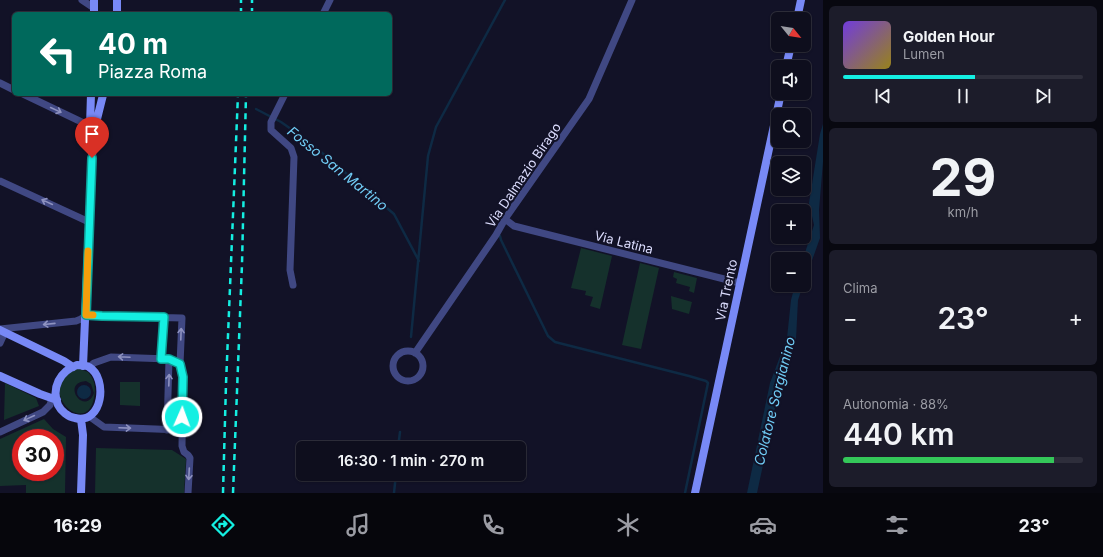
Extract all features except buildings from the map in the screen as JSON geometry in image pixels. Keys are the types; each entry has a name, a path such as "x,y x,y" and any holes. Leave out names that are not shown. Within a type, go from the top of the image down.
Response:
{"main road":[{"path":"117,0 117,12"},
{"path":"798,12 801,0"},
{"path":"92,96 90,126 93,135"},
{"path":"86,366 86,315 93,135 104,96"},
{"name":"Via Trento","path":"695,493 779,100"},
{"path":"2,330 64,360 73,367"},
{"path":"77,365 86,366 97,376 100,392 96,410 90,417 80,419 72,418 64,412 55,399 57,383 65,372 73,367 77,365"},
{"path":"0,376 55,399"},
{"path":"80,419 83,435 81,493"}],"street":[{"path":"82,0 94,7"},
{"path":"324,12 330,0"},
{"name":"Via Dalmazio Birago","path":"415,353 589,99 632,0"},
{"path":"0,83 12,89"},
{"path":"26,96 90,126"},
{"path":"284,96 271,122 271,130 291,148 294,157 290,270 293,285"},
{"path":"0,181 89,222"},
{"name":"Via Latina","path":"505,220 514,226 740,283"},
{"path":"0,343 2,330 76,321 81,320 86,315 182,318 180,364 183,377 182,448 190,458 188,493"},
{"path":"161,359 164,317"},
{"path":"411,351 415,353 423,362 423,370 421,374 416,380 399,380 393,373 392,364 396,356 403,352 411,351"},
{"path":"86,366 111,357 169,359 180,364"},
{"path":"167,430 169,359"},
{"path":"0,432 43,412 55,399"},
{"path":"90,417 104,427 182,430"}],"green space":[{"path":"581,248 612,256 600,309 590,306 593,297 585,295 586,291 571,288"},
{"path":"640,263 659,268 641,349 622,345"},
{"path":"674,272 697,278 694,293 689,291 690,287 676,283 677,279 673,277"},
{"path":"671,296 692,302 689,314 672,309"},
{"path":"77,368 88,372 92,378 95,391 90,409 83,413 76,413 68,409 63,402 60,393 61,384 70,372","holes":["86,381 91,384 94,393 90,399 85,402 77,397 75,387 79,383"]},
{"path":"120,382 140,382 140,406 120,405"},
{"path":"5,383 36,398 39,406 4,420"},
{"path":"44,419 53,429 22,429"},
{"path":"12,434 12,481 64,481 64,436 66,437 65,493 26,493 26,485 0,486 0,439"},
{"path":"96,448 172,450 186,459 184,493 95,493"}],"water":[{"path":"823,124 823,162 819,210 820,238 811,263 811,252 805,252 808,244 811,244 811,234 814,225 811,204 809,203 820,134"},
{"name":"Colatore Sorgianino","path":"793,292 801,292 798,300 796,339 780,385 757,493 747,493 770,383 787,338"},
{"path":"81,385 87,385 91,389 91,395 87,399 81,399 77,395 77,389"}],"waterway":[{"path":"411,337 428,156 436,127 505,0"},
{"name":"Fosso San Martino","path":"256,109 281,122 308,141 394,214 419,261"},
{"path":"500,236 548,336 555,342 689,376 708,383 685,493"},
{"path":"399,441 400,432"},
{"path":"394,493 395,481"}],"railway":[{"path":"241,0 241,12"},
{"path":"252,0 252,12"},
{"path":"223,493 238,96"},
{"path":"233,493 242,264 246,96"}],"slow traffic":[{"path":"88,251 86,315 93,315"}],"route":[{"path":"92,158 86,315 164,317 161,359 169,359 180,364 183,377 182,417"}]}
